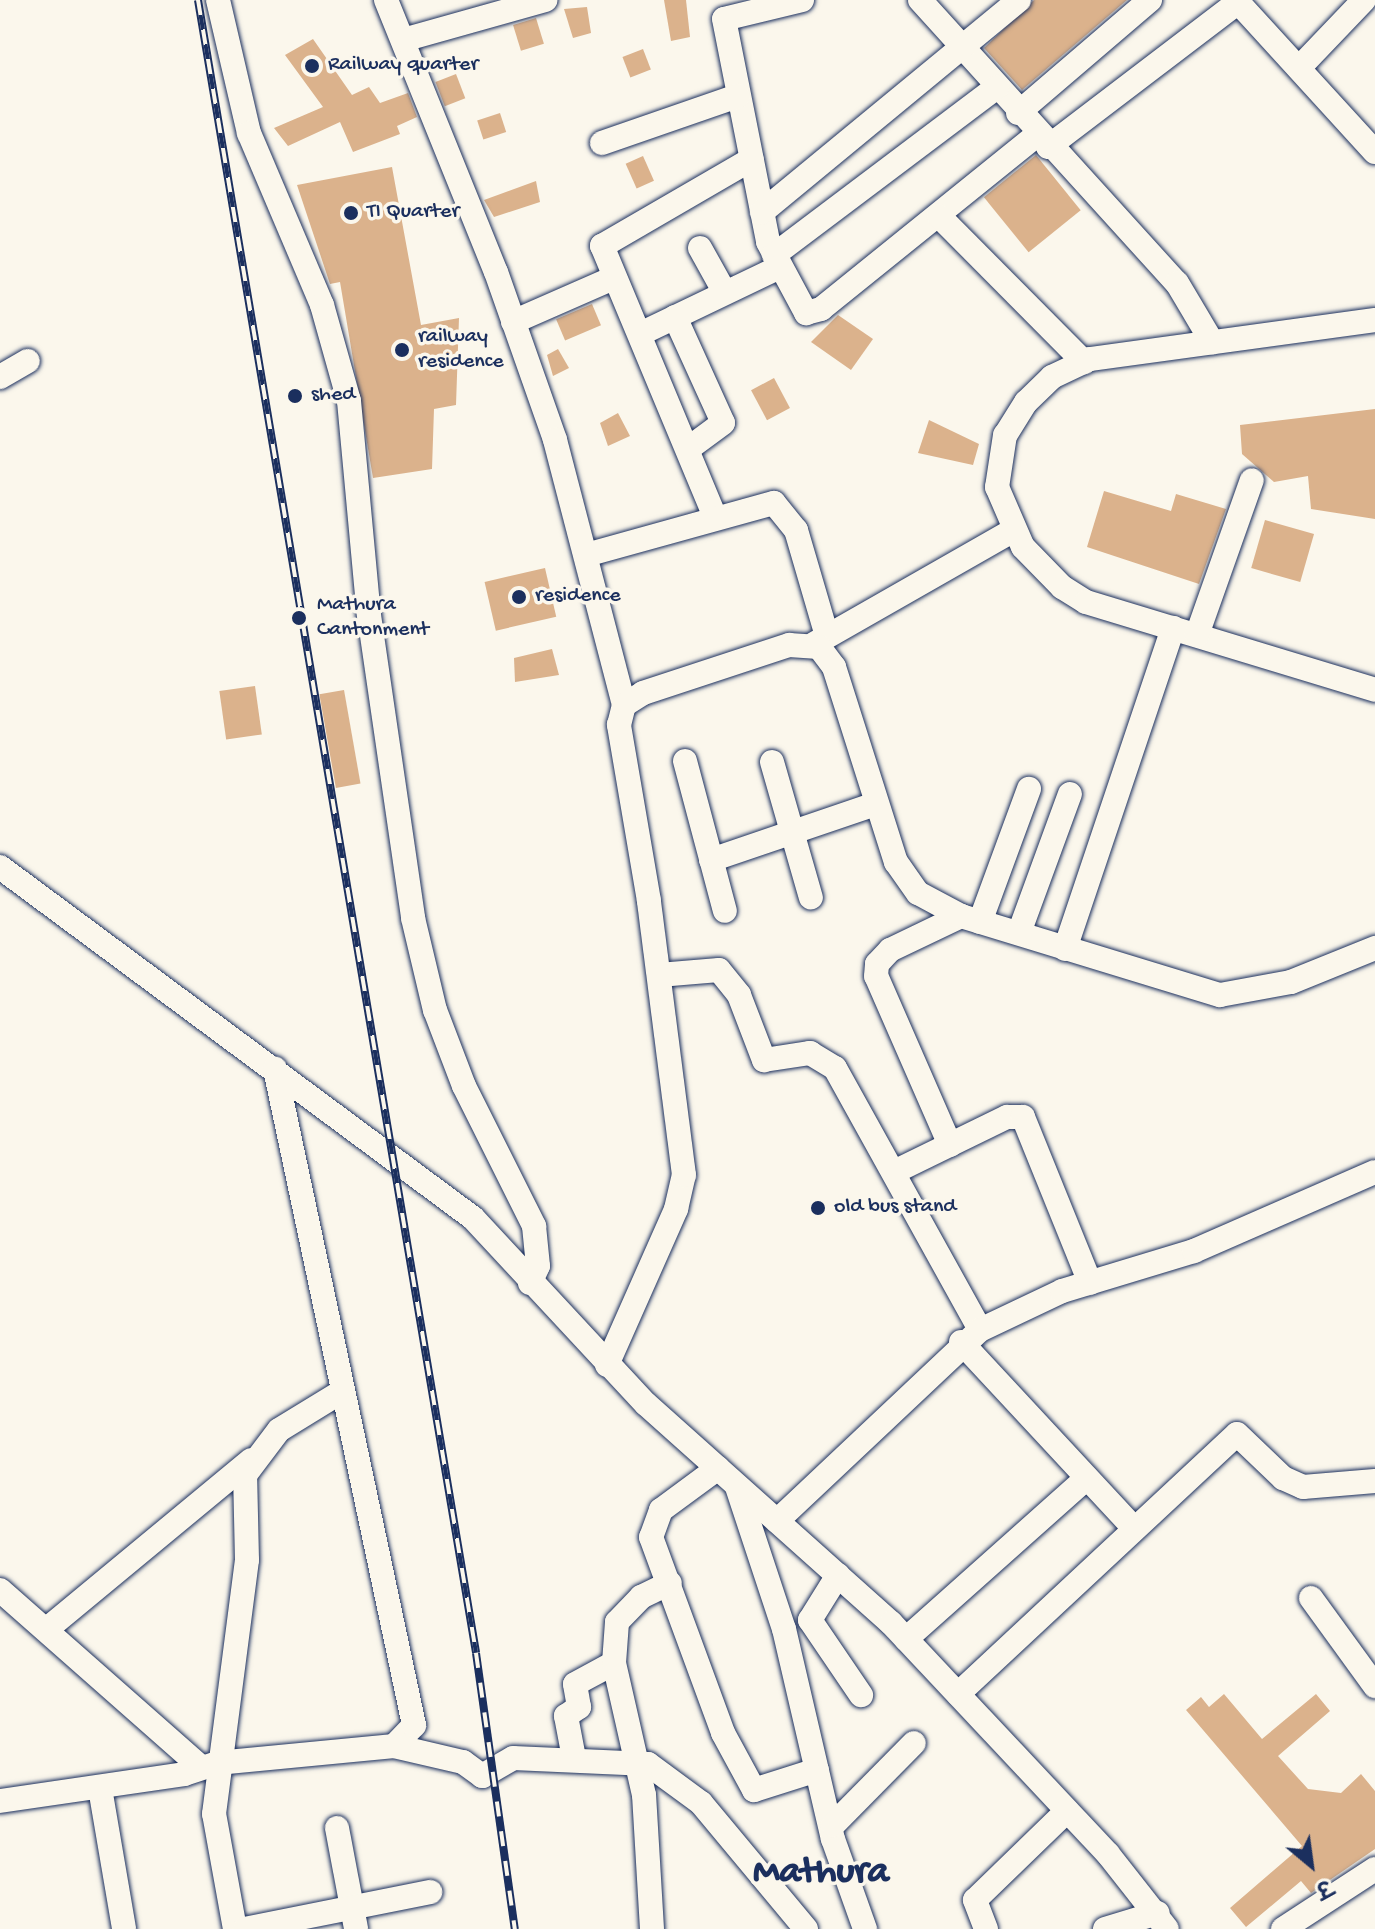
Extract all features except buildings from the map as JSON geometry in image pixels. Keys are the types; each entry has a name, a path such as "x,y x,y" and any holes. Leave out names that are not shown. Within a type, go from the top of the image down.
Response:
{"street":[{"path":"218,0 249,133 322,305 346,387 367,601 413,918 435,1010 464,1086 534,1226 538,1266 530,1283"},
{"path":"386,0 513,322 586,555 624,705 619,725 659,975 684,1175 676,1209 607,1365"},
{"path":"403,40 468,10 545,0"},
{"path":"920,0 1043,141 1177,283 1212,342"},
{"path":"762,212 1019,0"},
{"path":"1018,113 1150,0"},
{"path":"1299,68 1364,0"},
{"path":"795,1 722,10 762,212 777,261 802,309 815,313 939,216 1237,1 1375,152"},
{"path":"640,334 725,293 777,261 997,87"},
{"path":"602,143 738,96"},
{"path":"715,517 640,334 602,254 609,237 752,159"},
{"path":"939,216 1084,362"},
{"path":"700,248 725,293"},
{"path":"513,322 613,278"},
{"path":"675,317 723,423 688,449"},
{"path":"1375,320 1084,362 1052,377 1005,435 997,487 1014,530 1062,587 1086,602 1375,690"},
{"path":"0,377 28,361"},
{"path":"1197,635 1252,480"},
{"path":"586,555 755,504 782,509 796,530 820,640 834,667 873,805 906,879 971,919 1220,995 1291,982 1375,948"},
{"path":"624,705 643,693 767,652 820,640 1014,530"},
{"path":"1065,949 1173,628"},
{"path":"685,761 725,911"},
{"path":"772,762 811,898"},
{"path":"950,1145 876,976 877,964 890,950 971,919 1029,789"},
{"path":"1019,933 1070,794"},
{"path":"711,860 873,805"},
{"path":"0,867 473,1218 607,1365 906,1639 1067,1811 1163,1921"},
{"path":"659,975 719,970 739,995 764,1060 799,1053 824,1058 845,1082 894,1172 970,1336 1087,1478 1135,1529"},
{"path":"275,1069 341,1392 414,1713 408,1737 394,1746"},
{"path":"894,1172 1007,1117 1028,1122 1090,1283"},
{"path":"777,1521 970,1336 1021,1307 1194,1251 1375,1172"},
{"path":"47,1629 256,1456 279,1430 341,1392"},
{"path":"958,1694 1237,1434 1283,1478 1303,1487 1375,1481"},
{"path":"235,1929 214,1814 209,1765 230,1728 247,1560 245,1475 256,1456"},
{"path":"718,1468 652,1520 651,1537 723,1733 754,1790 817,1770"},
{"path":"906,1639 1087,1478"},
{"path":"737,1485 784,1629 817,1770 865,1929"},
{"path":"838,1575 812,1608 810,1620 861,1695"},
{"path":"652,1929 638,1762 614,1663 617,1622 641,1597 670,1583"},
{"path":"0,1590 209,1765"},
{"path":"1311,1598 1375,1686"},
{"path":"574,1758 566,1716 579,1707 575,1684 614,1663"},
{"path":"833,1825 914,1743"},
{"path":"0,1801 100,1788 209,1765 394,1746 463,1762 482,1776 513,1758 638,1762 672,1776 701,1803 806,1929"},
{"path":"100,1788 124,1929"},
{"path":"986,1929 975,1900 1067,1811"},
{"path":"337,1828 355,1918"},
{"path":"1283,1929 1375,1869"},
{"path":"245,1929 355,1918 430,1892"},
{"path":"1105,1929 1163,1921"}],"railway":[{"path":"198,0 476,1653 515,1929"}],"place":[{"name":"Railway quarter","path":"312,66"},
{"name":"TI Quarter","path":"351,213"},
{"name":"railway residence","path":"402,350"},
{"name":"shed","path":"295,396"},
{"name":"residence","path":"519,597"},
{"name":"Mathura Cantonment","path":"299,618"},
{"name":"old bus stand","path":"818,1208"}],"district":[{"name":"Mathura","path":"821,1874"}]}
